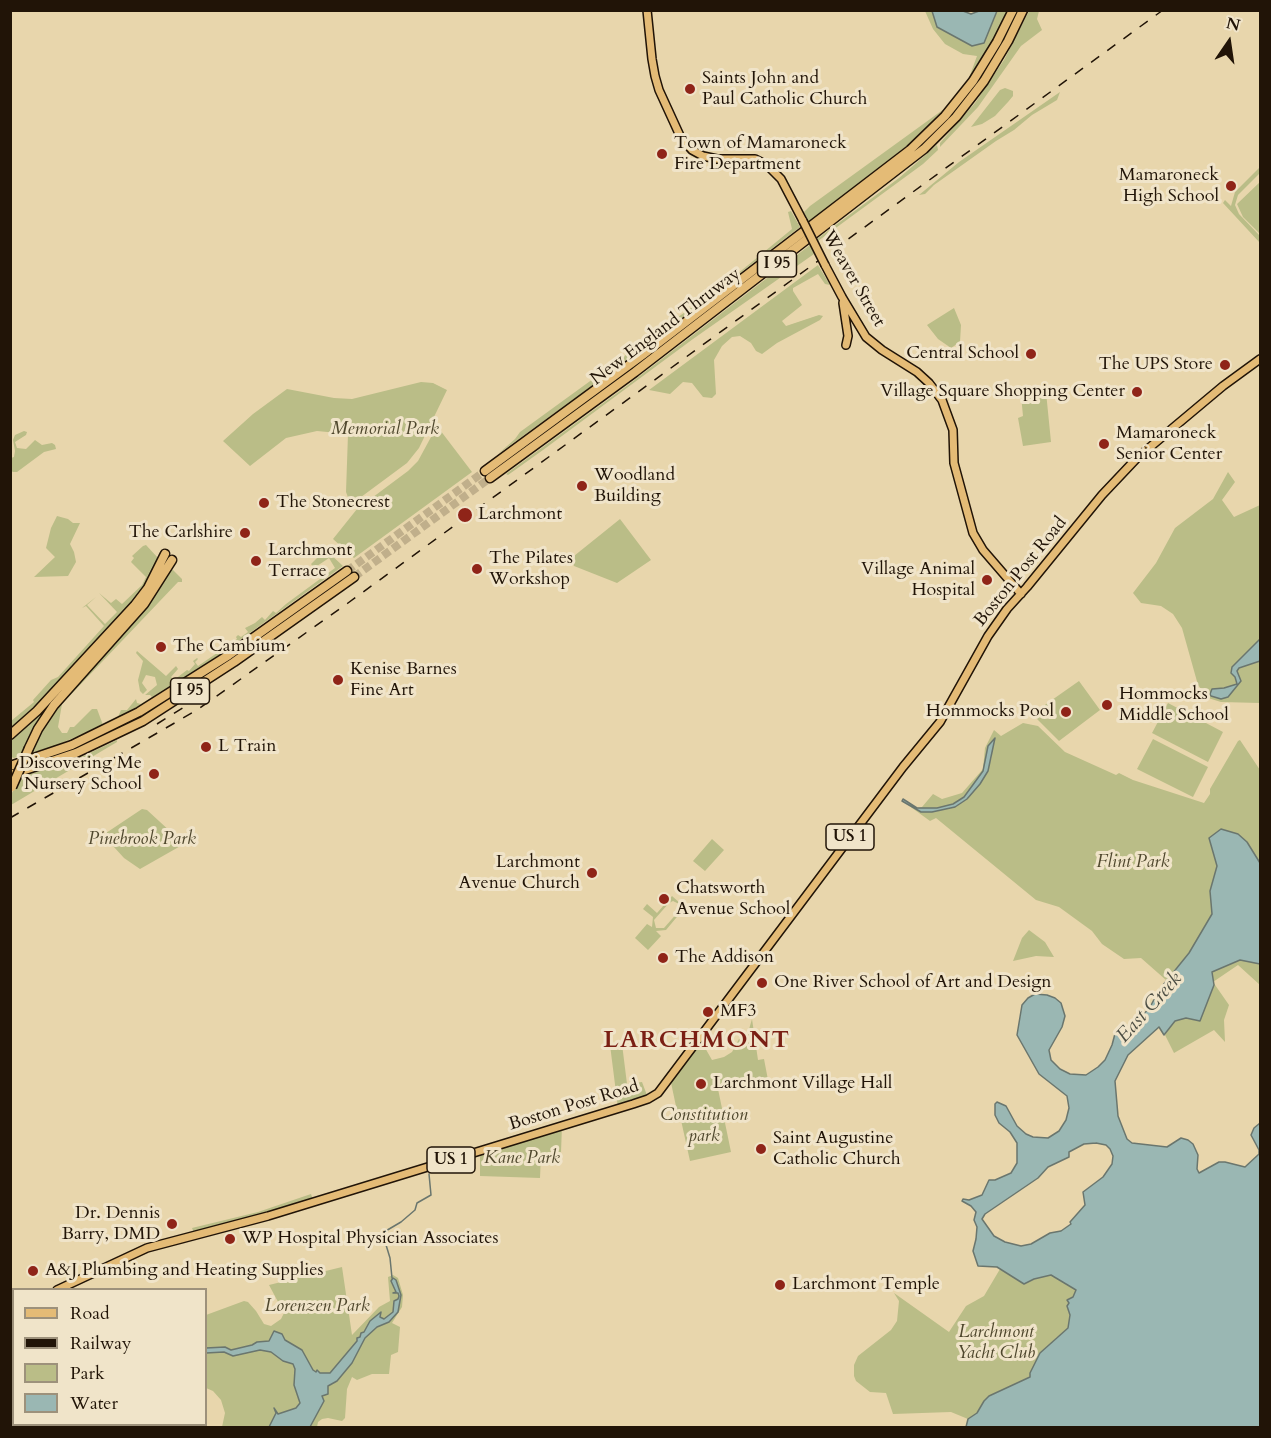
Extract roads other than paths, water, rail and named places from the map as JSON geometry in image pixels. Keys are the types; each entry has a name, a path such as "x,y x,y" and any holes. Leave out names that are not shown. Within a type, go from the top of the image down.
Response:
{"highway":[{"name":"New England Thruway","path":"1013,10 998,42 973,81 955,105 923,139 487,474 641,368 924,149 956,117 984,81 1023,10"},
{"path":"10,735 46,702 135,605 168,557 144,604 60,697 43,721 11,788"},
{"name":"I 95","path":"10,766 72,745 139,712 350,574 234,663 143,721 76,753 10,775"}],"main road":[{"name":"Weaver Street","path":"647,10 651,59 655,76 681,138 692,150 703,156 717,159 755,159 767,165 781,179 842,297 866,337 917,372 942,400 953,430 954,462 973,533 983,550 1021,594"},
{"path":"842,297 848,336 846,345"},
{"name":"Boston Post Road","path":"61,1288 147,1248 268,1216 633,1104 654,1095 662,1088 903,767 940,722 995,624 1116,480 1144,452 1260,359"}],"water":[{"path":"932,11 963,11 971,14 979,11 997,11 984,43 972,46 937,27"},
{"path":"1260,639 1260,661 1239,668 1237,671 1241,681 1228,697 1221,699 1211,696 1212,689 1237,684 1231,673 1232,667"},
{"path":"995,738 988,771 967,799 955,807 932,812 921,812 902,801 903,799 917,808 937,808 953,804 964,797 983,771 988,746"},
{"name":"East Creek","path":"1221,829 1238,834 1247,842 1260,863 1260,964 1240,960 1212,972 1214,985 1200,1021 1186,1018 1175,1021 1164,1035 1159,1027 1128,1055 1115,1081 1118,1116 1127,1139 1132,1143 1167,1147 1181,1138 1188,1140 1193,1144 1198,1155 1199,1173 1219,1162 1245,1167 1259,1154 1251,1135 1260,1123 1260,1427 966,1427 968,1419 977,1413 989,1396 1030,1377 1040,1353 1068,1328 1070,1315 1067,1300 1073,1297 1076,1290 1051,1275 1024,1284 997,1267 978,1266 973,1251 977,1227 974,1220 976,1212 962,1201 982,1195 989,1180 995,1180 1011,1173 1017,1163 1017,1143 995,1115 997,1102 1006,1106 1017,1126 1033,1137 1048,1138 1059,1131 1066,1120 1069,1108 1067,1096 1039,1074 1017,1035 1022,1005 1035,994 1055,998 1061,1003 1065,1016 1062,1027 1049,1050 1051,1060 1060,1069 1070,1074 1086,1075 1098,1067 1105,1060 1116,1030 1121,1026 1129,1026 1149,1009 1159,990 1189,953 1212,914 1210,891 1217,866 1209,838","holes":["1084,1144 1106,1145 1113,1156 1112,1164 1103,1177 1083,1192 1085,1205 1070,1222 1071,1224 1061,1231 1050,1233 1031,1244 1021,1246 1005,1242 994,1236 982,1219 985,1214 1038,1178 1048,1167 1069,1157 1069,1152"]},
{"path":"393,1278 396,1280 401,1295 398,1312 389,1322 377,1327 365,1338 352,1363 337,1381 328,1386 328,1394 322,1396 324,1401 310,1427 269,1427 276,1413 274,1408 278,1414 296,1408 300,1403 294,1385 293,1364 283,1361 271,1352 260,1350 233,1356 224,1352 207,1353 207,1348 225,1347 231,1350 269,1341 274,1331 282,1334 285,1340 302,1350 313,1370 330,1373 364,1332 370,1321 381,1312 380,1317 384,1319 393,1312 394,1301 399,1296 398,1293 393,1293 396,1292 391,1281"}],"waterway":[{"path":"392,1278 384,1232 401,1222 415,1210 417,1203 431,1195 429,1174"}],"tunnel":[{"path":"347,571 485,471"},
{"path":"354,577 490,478"}],"railway":[{"path":"10,818 197,710 348,603 1163,10"},
{"path":"157,724 208,692"}],"place":[{"name":"Saints John and Paul Catholic Church","path":"690,89"},
{"name":"Town of Mamaroneck Fire Department","path":"662,154"},
{"name":"Mamaroneck High School","path":"1231,186"},
{"name":"Central School","path":"1031,354"},
{"name":"The UPS Store","path":"1225,365"},
{"name":"Village Square Shopping Center","path":"1137,392"},
{"name":"Mamaroneck Senior Center","path":"1104,444"},
{"name":"Woodland Building","path":"582,486"},
{"name":"The Stonecrest","path":"264,503"},
{"name":"Larchmont","path":"465,515"},
{"name":"The Carlshire","path":"245,533"},
{"name":"Larchmont Terrace","path":"256,561"},
{"name":"The Pilates Workshop","path":"477,569"},
{"name":"Village Animal Hospital","path":"987,580"},
{"name":"The Cambium","path":"161,647"},
{"name":"Kenise Barnes Fine Art","path":"338,680"},
{"name":"Hommocks Middle School","path":"1107,705"},
{"name":"Hommocks Pool","path":"1066,712"},
{"name":"L Train","path":"206,747"},
{"name":"Discovering Me Nursery School","path":"154,774"},
{"name":"Larchmont Avenue Church","path":"592,873"},
{"name":"Chatsworth Avenue School","path":"664,899"},
{"name":"The Addison","path":"663,958"},
{"name":"One River School of Art and Design","path":"762,983"},
{"name":"MF3","path":"708,1012"},
{"name":"Larchmont Village Hall","path":"701,1084"},
{"name":"Saint Augustine Catholic Church","path":"761,1149"},
{"name":"Dr. Dennis Barry, DMD","path":"172,1224"},
{"name":"WP Hospital Physician Associates","path":"230,1239"},
{"name":"A&J Plumbing and Heating Supplies","path":"33,1271"},
{"name":"Larchmont Temple","path":"780,1285"}],"district":[{"name":"LARCHMONT","path":"697,1041"}],"park label":[{"name":"Memorial Park","path":"385,430"},
{"name":"Pinebrook Park","path":"142,840"},
{"name":"Flint Park","path":"1133,863"},
{"name":"Constitution park","path":"704,1126"},
{"name":"Kane Park","path":"522,1159"},
{"name":"Lorenzen Park","path":"317,1307"},
{"name":"Larchmont Yacht Club","path":"996,1343"}]}
